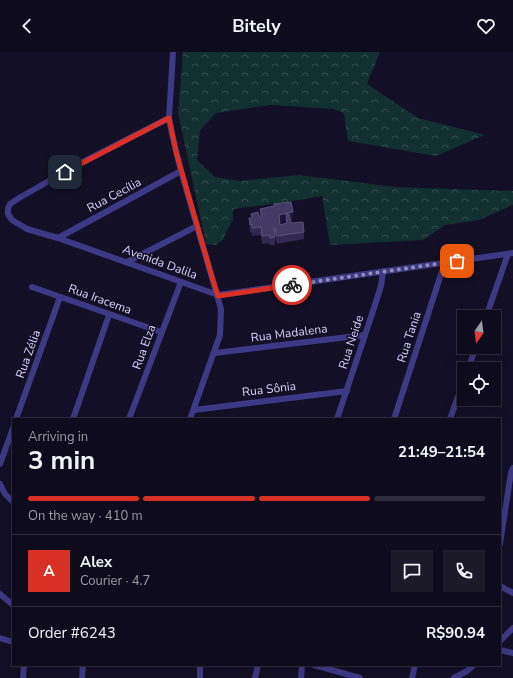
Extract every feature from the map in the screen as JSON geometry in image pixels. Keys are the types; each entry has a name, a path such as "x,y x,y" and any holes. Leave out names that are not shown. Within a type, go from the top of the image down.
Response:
{"street":[{"path":"173,52 169,118 181,171 218,296 222,322 215,353 190,418"},
{"name":"Avenida Dalila","path":"169,118 19,198 10,204 8,214 17,224 27,229 127,262 218,296 445,262 510,254"},
{"name":"Rua Cecília","path":"58,238 181,171"},
{"path":"127,262 197,226"},
{"path":"489,310 510,254"},
{"name":"Rua Tania","path":"394,418 445,262"},
{"name":"Rua Neide","path":"337,418 380,290 383,271"},
{"name":"Rua Elza","path":"129,418 181,282"},
{"name":"Rua Iracema","path":"32,288 161,332"},
{"name":"Rua Zélia","path":"16,418 60,297"},
{"path":"73,418 109,315"},
{"name":"Rua Madalena","path":"215,353 365,335"},
{"name":"Rua Sônia","path":"194,410 347,391"},
{"path":"450,418 457,400"},
{"path":"0,464 12,431"},
{"path":"501,537 511,472 513,468"},
{"path":"0,484 12,501"},
{"path":"501,587 513,593"},
{"path":"0,594 12,604"},
{"path":"501,640 513,628"},
{"path":"0,638 12,642"},
{"path":"501,650 513,653"},
{"path":"23,678 24,666"},
{"path":"82,678 83,666"},
{"path":"200,666 200,678"},
{"path":"255,678 258,666"},
{"path":"301,678 302,666"},
{"path":"318,666 360,678"},
{"path":"412,678 415,666"},
{"path":"454,678 473,666"}],"green space":[{"path":"183,52 380,52 367,84 418,118 485,135 436,156 348,141 344,113 333,109 270,105 216,113 200,130 197,160 215,177 240,181 299,175 395,187 513,191 513,205 479,220 445,225 423,240 330,245 322,196 233,209 233,220 223,240 216,245 206,244 178,113"}],"building":[{"path":"291,202 293,212 279,215 280,225 287,223 286,214 289,214 291,223 303,222 304,232 277,236 274,228 275,237 270,238 269,235 262,236 261,227 252,228 252,224 250,225 249,218 252,218 251,214 258,212 260,219 262,218 260,209 274,206 274,204"}],"way so far":[{"path":"292,285 457,261"}],"route":[{"path":"65,172 169,118 176,152 218,296 292,285"}]}
